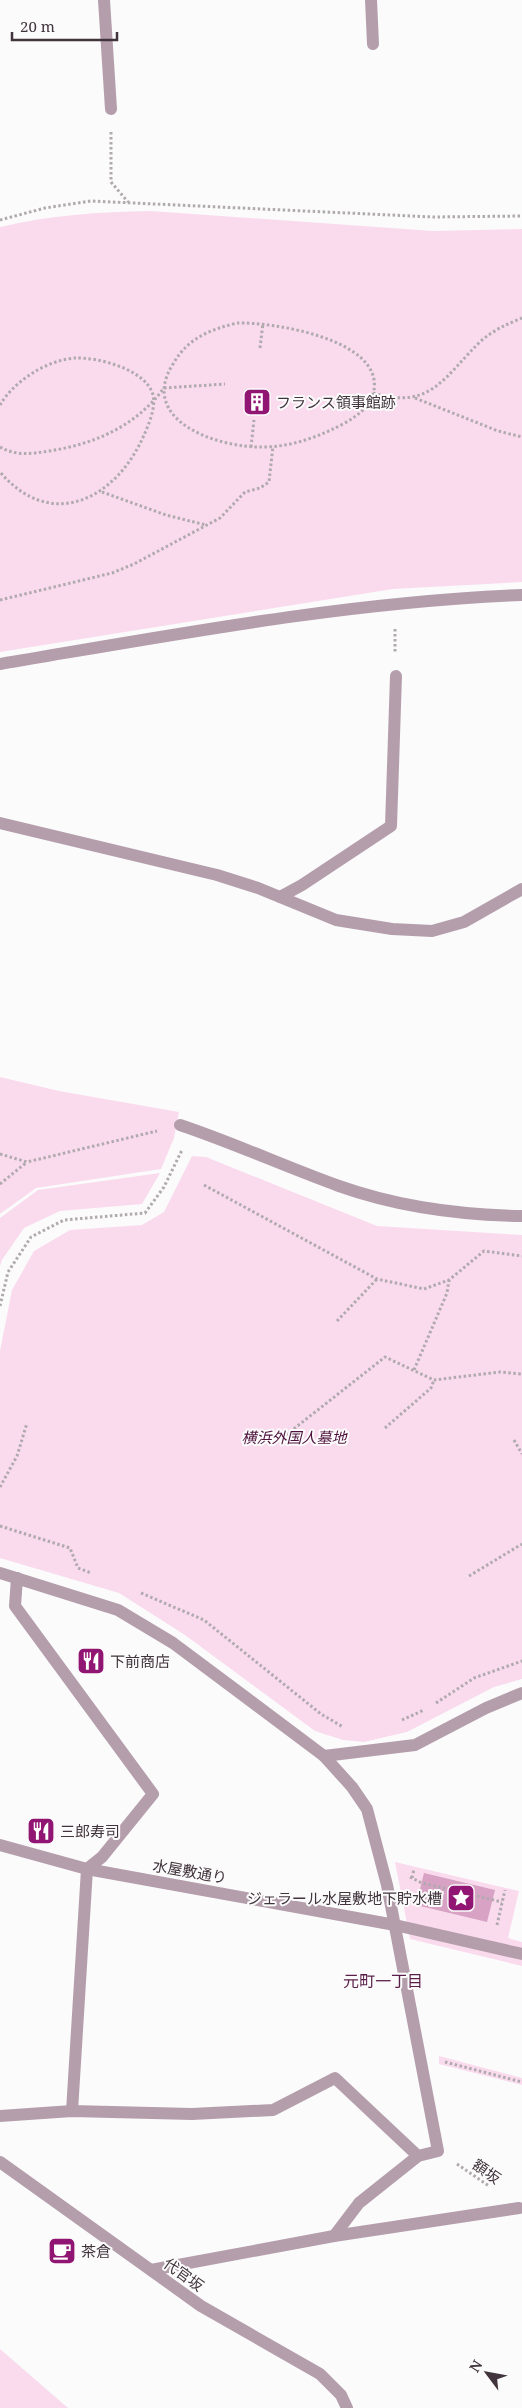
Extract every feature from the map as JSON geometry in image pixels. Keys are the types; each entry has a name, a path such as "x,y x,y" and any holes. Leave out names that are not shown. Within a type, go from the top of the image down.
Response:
{"street":[{"path":"104,0 111,109"},
{"path":"372,0 372,44"},
{"path":"0,664 271,620 394,603 522,594"},
{"path":"280,897 302,885 391,826 396,676"},
{"path":"0,823 217,875 258,888 336,920 392,929 432,931 464,922 522,890"},
{"path":"180,1125 340,1186 404,1204 455,1212 522,1216"},
{"path":"0,1573 118,1610 173,1643 324,1756 352,1787 367,1809 396,1925 438,2151 418,2156 359,2203 334,2236"},
{"path":"16,1578 15,1606 153,1794 102,1858 87,1869 72,2112"},
{"path":"324,1756 415,1745 486,1708 522,1693"},
{"name":"水屋敷通り","path":"0,1845 87,1869 396,1925 522,1954"},
{"path":"0,2116 72,2112 192,2114 273,2110 335,2078 418,2156"},
{"name":"代官坂","path":"0,2162 201,2306 320,2374 341,2395 347,2408"},
{"path":"151,2270 334,2236 520,2208"}],"path":[{"path":"111,109 111,182 128,202"},
{"path":"0,220 45,208 91,201 433,218 522,216"},
{"path":"415,398 432,390 492,332 522,318"},
{"path":"0,447 14,453 28,454 86,444 110,435 153,403 164,388 168,374 178,355 198,336 237,323 263,324 300,330 344,347 363,360 372,371 375,380 373,393 368,405 332,430 304,441 251,447 210,439 192,430 170,411 165,398 164,388"},
{"path":"260,348 263,324"},
{"path":"0,405 17,385 34,373 53,363 69,358 85,358 109,362 145,383 153,394 153,403 147,429 134,456 115,480 102,492 77,502 40,500 20,491 0,472"},
{"path":"164,388 225,384"},
{"path":"373,393 386,397 415,398 498,431 522,437"},
{"path":"251,447 254,420"},
{"path":"0,600 112,573 153,556 220,518 245,492 260,488 269,482 273,446"},
{"path":"102,492 166,515 206,525"},
{"path":"394,603 396,676"},
{"path":"0,1184 27,1162 180,1125"},
{"path":"0,1306 8,1272 31,1237 64,1220 145,1212 164,1187 193,1130"},
{"path":"0,1154 27,1162"},
{"path":"204,1185 377,1280 424,1289 449,1280 484,1251 522,1256"},
{"path":"337,1321 377,1280"},
{"path":"414,1370 448,1293 449,1280"},
{"path":"286,1435 385,1357 434,1380 500,1372 522,1374"},
{"path":"385,1428 431,1388 434,1380"},
{"path":"0,1487 18,1456 26,1423"},
{"path":"514,1440 522,1454"},
{"path":"0,1526 70,1548 78,1568 96,1575"},
{"path":"469,1576 522,1544"},
{"path":"139,1592 204,1620 321,1714 342,1727 351,1727"},
{"path":"394,1724 432,1706 474,1678 522,1662"},
{"path":"412,1878 422,1883 502,1902"},
{"path":"490,1947 505,1890"},
{"path":"420,2055 522,2082"},
{"name":"額坂","path":"438,2151 520,2208"}],"green space":[{"path":"151,211 433,231 522,229 522,582 393,589 0,652 0,227 75,215"},
{"path":"0,1077 59,1091 179,1112 174,1138 161,1169 36,1188 0,1214"},
{"name":"横浜外国人墓地","path":"192,1156 206,1157 377,1226 522,1235 522,1679 494,1687 407,1732 364,1742 343,1740 315,1731 185,1635 119,1593 0,1558 0,1351 12,1290 34,1251 70,1230 142,1225 164,1212"},
{"path":"160,1173 142,1204 60,1211 24,1228 2,1260 0,1266 0,1218 38,1190"},
{"path":"395,1862 519,1891 508,1938 522,1942 522,1966 410,1939"},
{"path":"439,2056 522,2078 522,2085 439,2064"},
{"path":"0,2349 68,2408 0,2408"}],"shaded area":[{"path":"424,1873 495,1890 487,1922 416,1905"}],"place":[{"name":"フランス領事館跡","path":"257,402"},
{"name":"下前商店","path":"91,1661"},
{"name":"三郎寿司","path":"41,1831"},
{"name":"ジェラール水屋敷地下貯水槽","path":"461,1898"},
{"name":"茶倉","path":"62,2251"}],"district":[{"name":"元町一丁目","path":"383,1981"}]}
